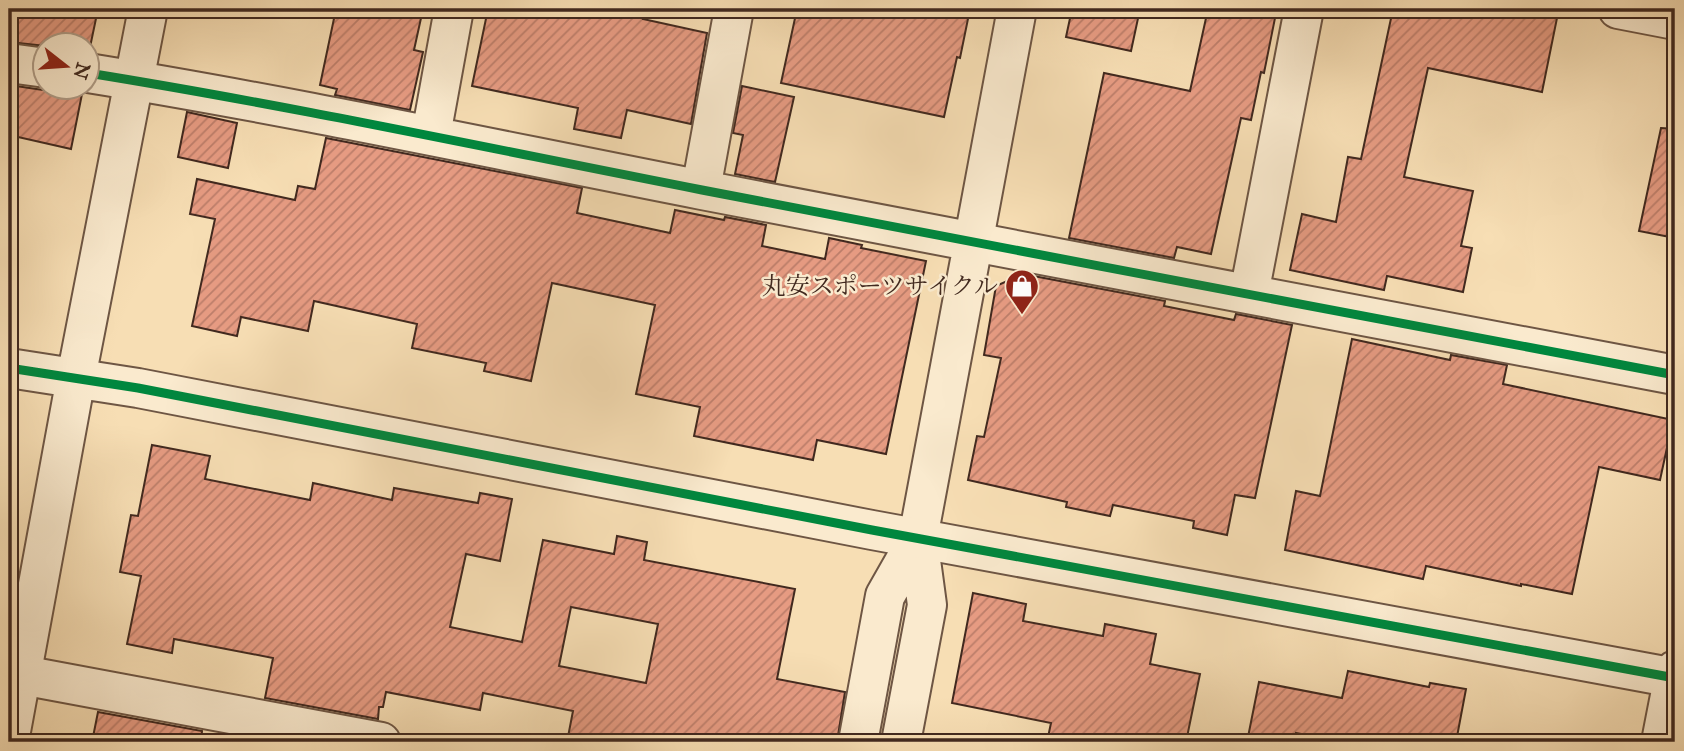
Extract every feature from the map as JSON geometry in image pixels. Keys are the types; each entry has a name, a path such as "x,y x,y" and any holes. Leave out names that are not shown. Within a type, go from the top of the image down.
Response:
{"street":[{"path":"9,742 148,9"},
{"path":"430,135 454,9"},
{"path":"701,190 734,9"},
{"path":"901,742 927,605 918,538 1017,9"},
{"path":"1249,294 1304,9"},
{"path":"1618,9 1675,20"},
{"path":"9,63 32,66"},
{"path":"102,75 430,135 701,190 1675,376"},
{"path":"9,368 138,388 918,538 1675,675 1661,742"},
{"path":"858,742 885,596 918,538"},
{"path":"22,676 318,736 381,742"}],"building":[{"path":"9,9 98,9 93,32 32,32 32,44 9,42"},
{"path":"336,9 423,9 414,50 423,52 410,110 335,95 337,89 320,85"},
{"path":"488,9 627,9 645,12 643,19 707,33 691,124 627,110 621,138 574,129 578,108 472,86"},
{"path":"797,9 970,9 944,117 781,83"},
{"path":"1072,9 1140,9 1131,51 1066,37"},
{"path":"1208,9 1256,9 1276,13 1251,120 1241,118 1211,254 1177,247 1174,258 1069,238 1104,73 1190,91"},
{"path":"1393,9 1513,9 1557,18 1542,92 1428,68 1404,177 1473,191 1461,246 1472,248 1463,292 1387,276 1384,290 1290,270 1302,214 1336,222 1348,157 1361,159"},
{"path":"9,85 32,88 32,102 80,102 71,149 9,135"},
{"path":"742,86 794,97 775,182 735,174 743,135 733,133"},
{"path":"187,112 237,123 228,168 178,157"},
{"path":"1661,128 1675,129 1675,238 1639,231"},
{"path":"326,138 582,188 577,213 670,233 675,210 766,225 762,246 825,259 829,238 862,245 861,248 926,261 886,454 817,440 813,460 694,436 700,407 636,394 655,305 552,283 531,381 484,371 486,363 412,348 417,324 314,301 308,331 241,317 237,336 192,326 215,219 190,214 197,179 295,200 298,186 315,189"},
{"path":"1023,274 1165,301 1164,306 1234,320 1236,314 1292,325 1255,498 1235,495 1227,535 1193,528 1194,521 1113,505 1110,516 1066,507 1067,502 968,480 977,436 984,437 1001,358 984,355 996,286"},
{"path":"1352,339 1450,360 1451,355 1507,365 1503,384 1673,420 1660,480 1599,467 1572,594 1426,566 1423,579 1285,550 1296,491 1320,496"},
{"path":"152,445 210,456 205,479 310,500 313,483 392,500 394,488 478,503 480,493 512,499 500,561 466,554 450,627 522,642 543,540 614,554 617,536 647,542 644,560 795,589 777,679 845,692 837,742 722,742 694,737 693,742 567,742 573,711 483,693 480,710 386,692 383,707 379,707 378,719 265,698 273,658 174,639 172,653 127,644 141,576 120,572 131,515 138,516","holes":["571,607 658,624 646,683 559,666"]},
{"path":"973,593 1026,604 1023,621 1103,636 1105,624 1156,634 1150,664 1200,674 1186,742 1047,742 1051,723 952,703"},
{"path":"1348,671 1429,687 1430,683 1466,689 1456,742 1342,742 1296,733 1295,742 1247,742 1259,682 1342,698"},
{"path":"98,712 202,731 201,742 92,742"}],"cycle path":[{"path":"102,75 318,114 1675,375"},
{"path":"9,368 138,388 872,530 1675,678"}],"place":[{"name":"丸安スポーツサイクル","path":"1022,316"}]}
